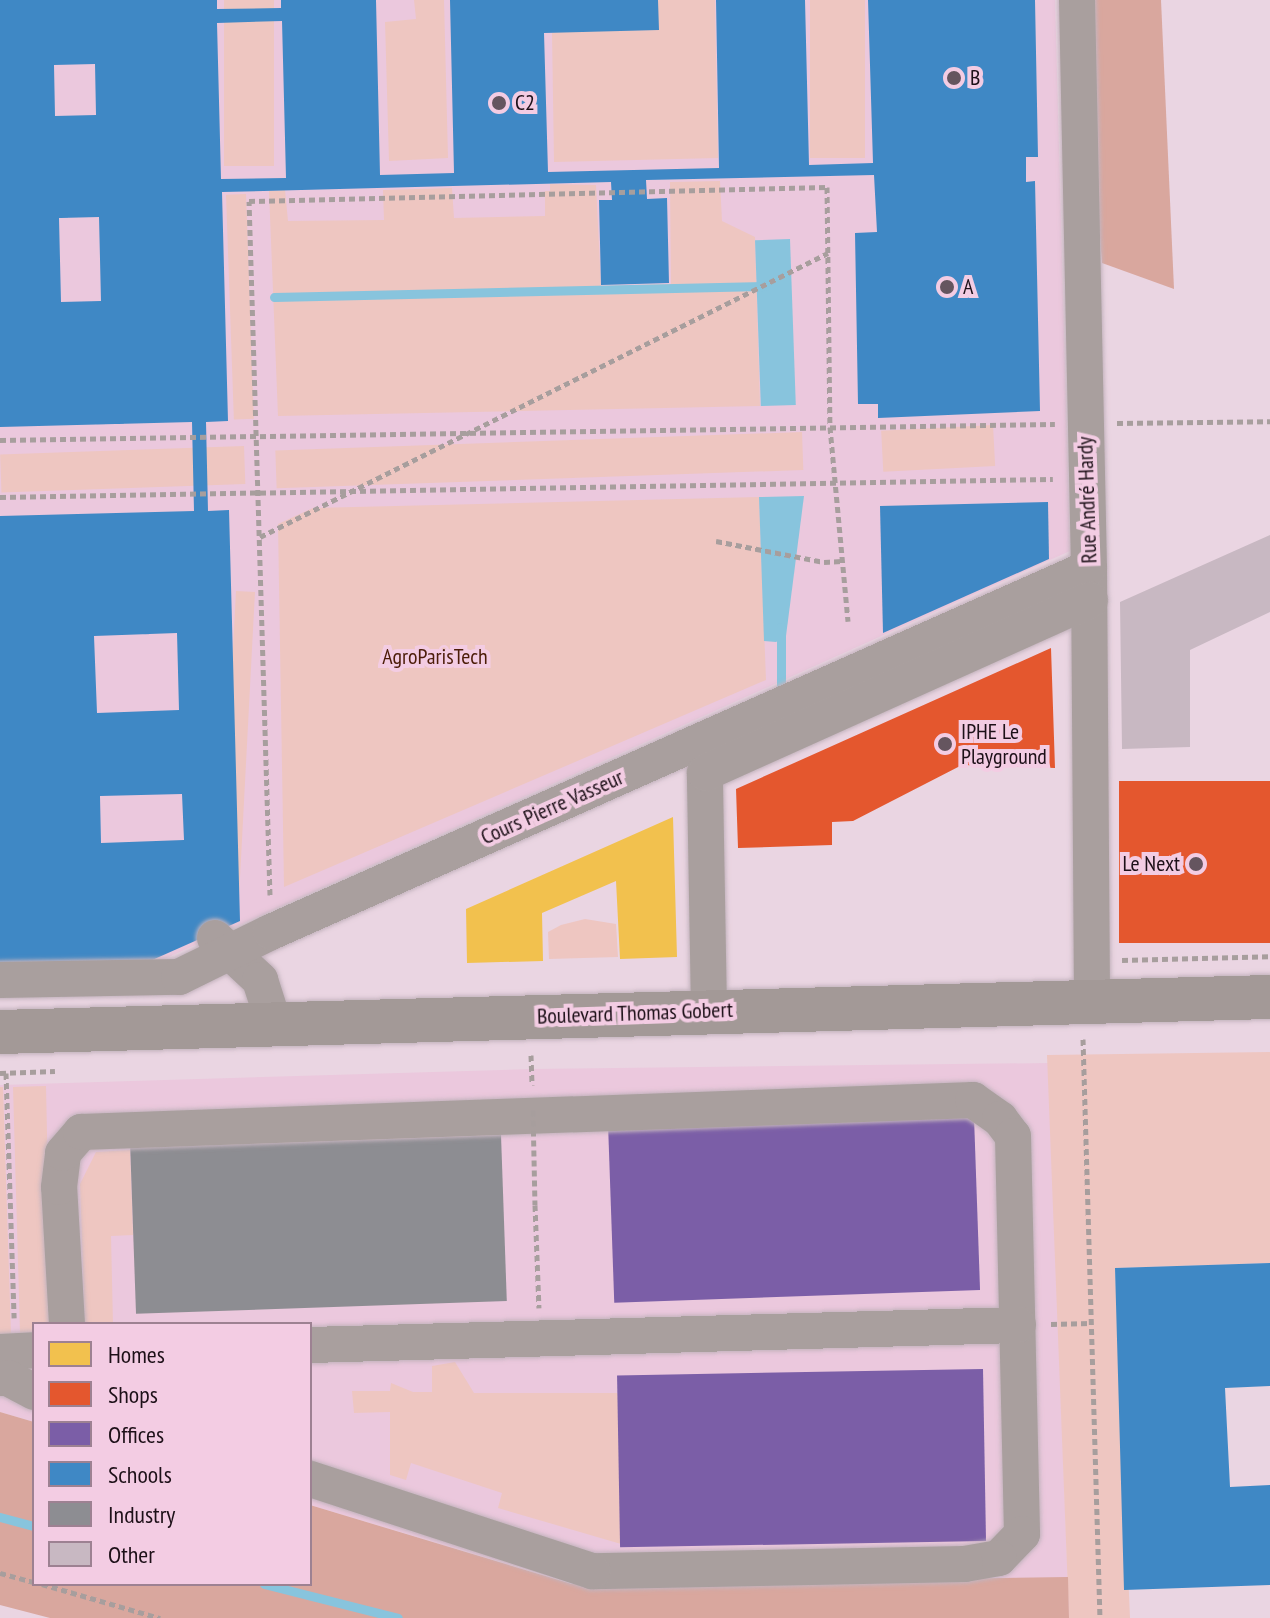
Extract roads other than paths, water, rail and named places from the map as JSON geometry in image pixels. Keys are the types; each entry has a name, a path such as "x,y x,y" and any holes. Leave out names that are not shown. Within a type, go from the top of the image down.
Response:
{"main road":[{"name":"Boulevard Thomas Gobert","path":"0,1032 1270,997"}],"street":[{"name":"Rue André Hardy","path":"1077,0 1090,584 1089,1000"},
{"name":"Cours Pierre Vasseur","path":"0,980 179,977 220,943 271,932 1090,584"},
{"path":"709,1011 705,773 1090,584"},
{"path":"220,943 260,980 274,1024"},
{"path":"67,1322 59,1187 63,1153 81,1132 973,1100 1000,1119 1013,1136 1022,1534 999,1558 965,1564 592,1571 312,1480"},
{"path":"312,1345 1018,1325"},
{"path":"12,1358 8,1378 32,1391"}],"water":[{"path":"790,239 796,405 761,406 755,240"},
{"path":"804,496 786,636 776,642 764,641 759,497"}],"waterway":[{"path":"274,297 766,286"},
{"path":"781,627 781,696"},
{"path":"0,1517 32,1525"},
{"path":"272,1586 398,1618"}],"place":[{"name":"B","path":"954,78"},
{"name":"C2","path":"499,103"},
{"name":"A","path":"947,287"},
{"name":"IPHE Le Playground","path":"945,744"},
{"name":"Le Next","path":"1196,864"}],"park label":[{"name":"AgroParisTech","path":"435,657"}]}
